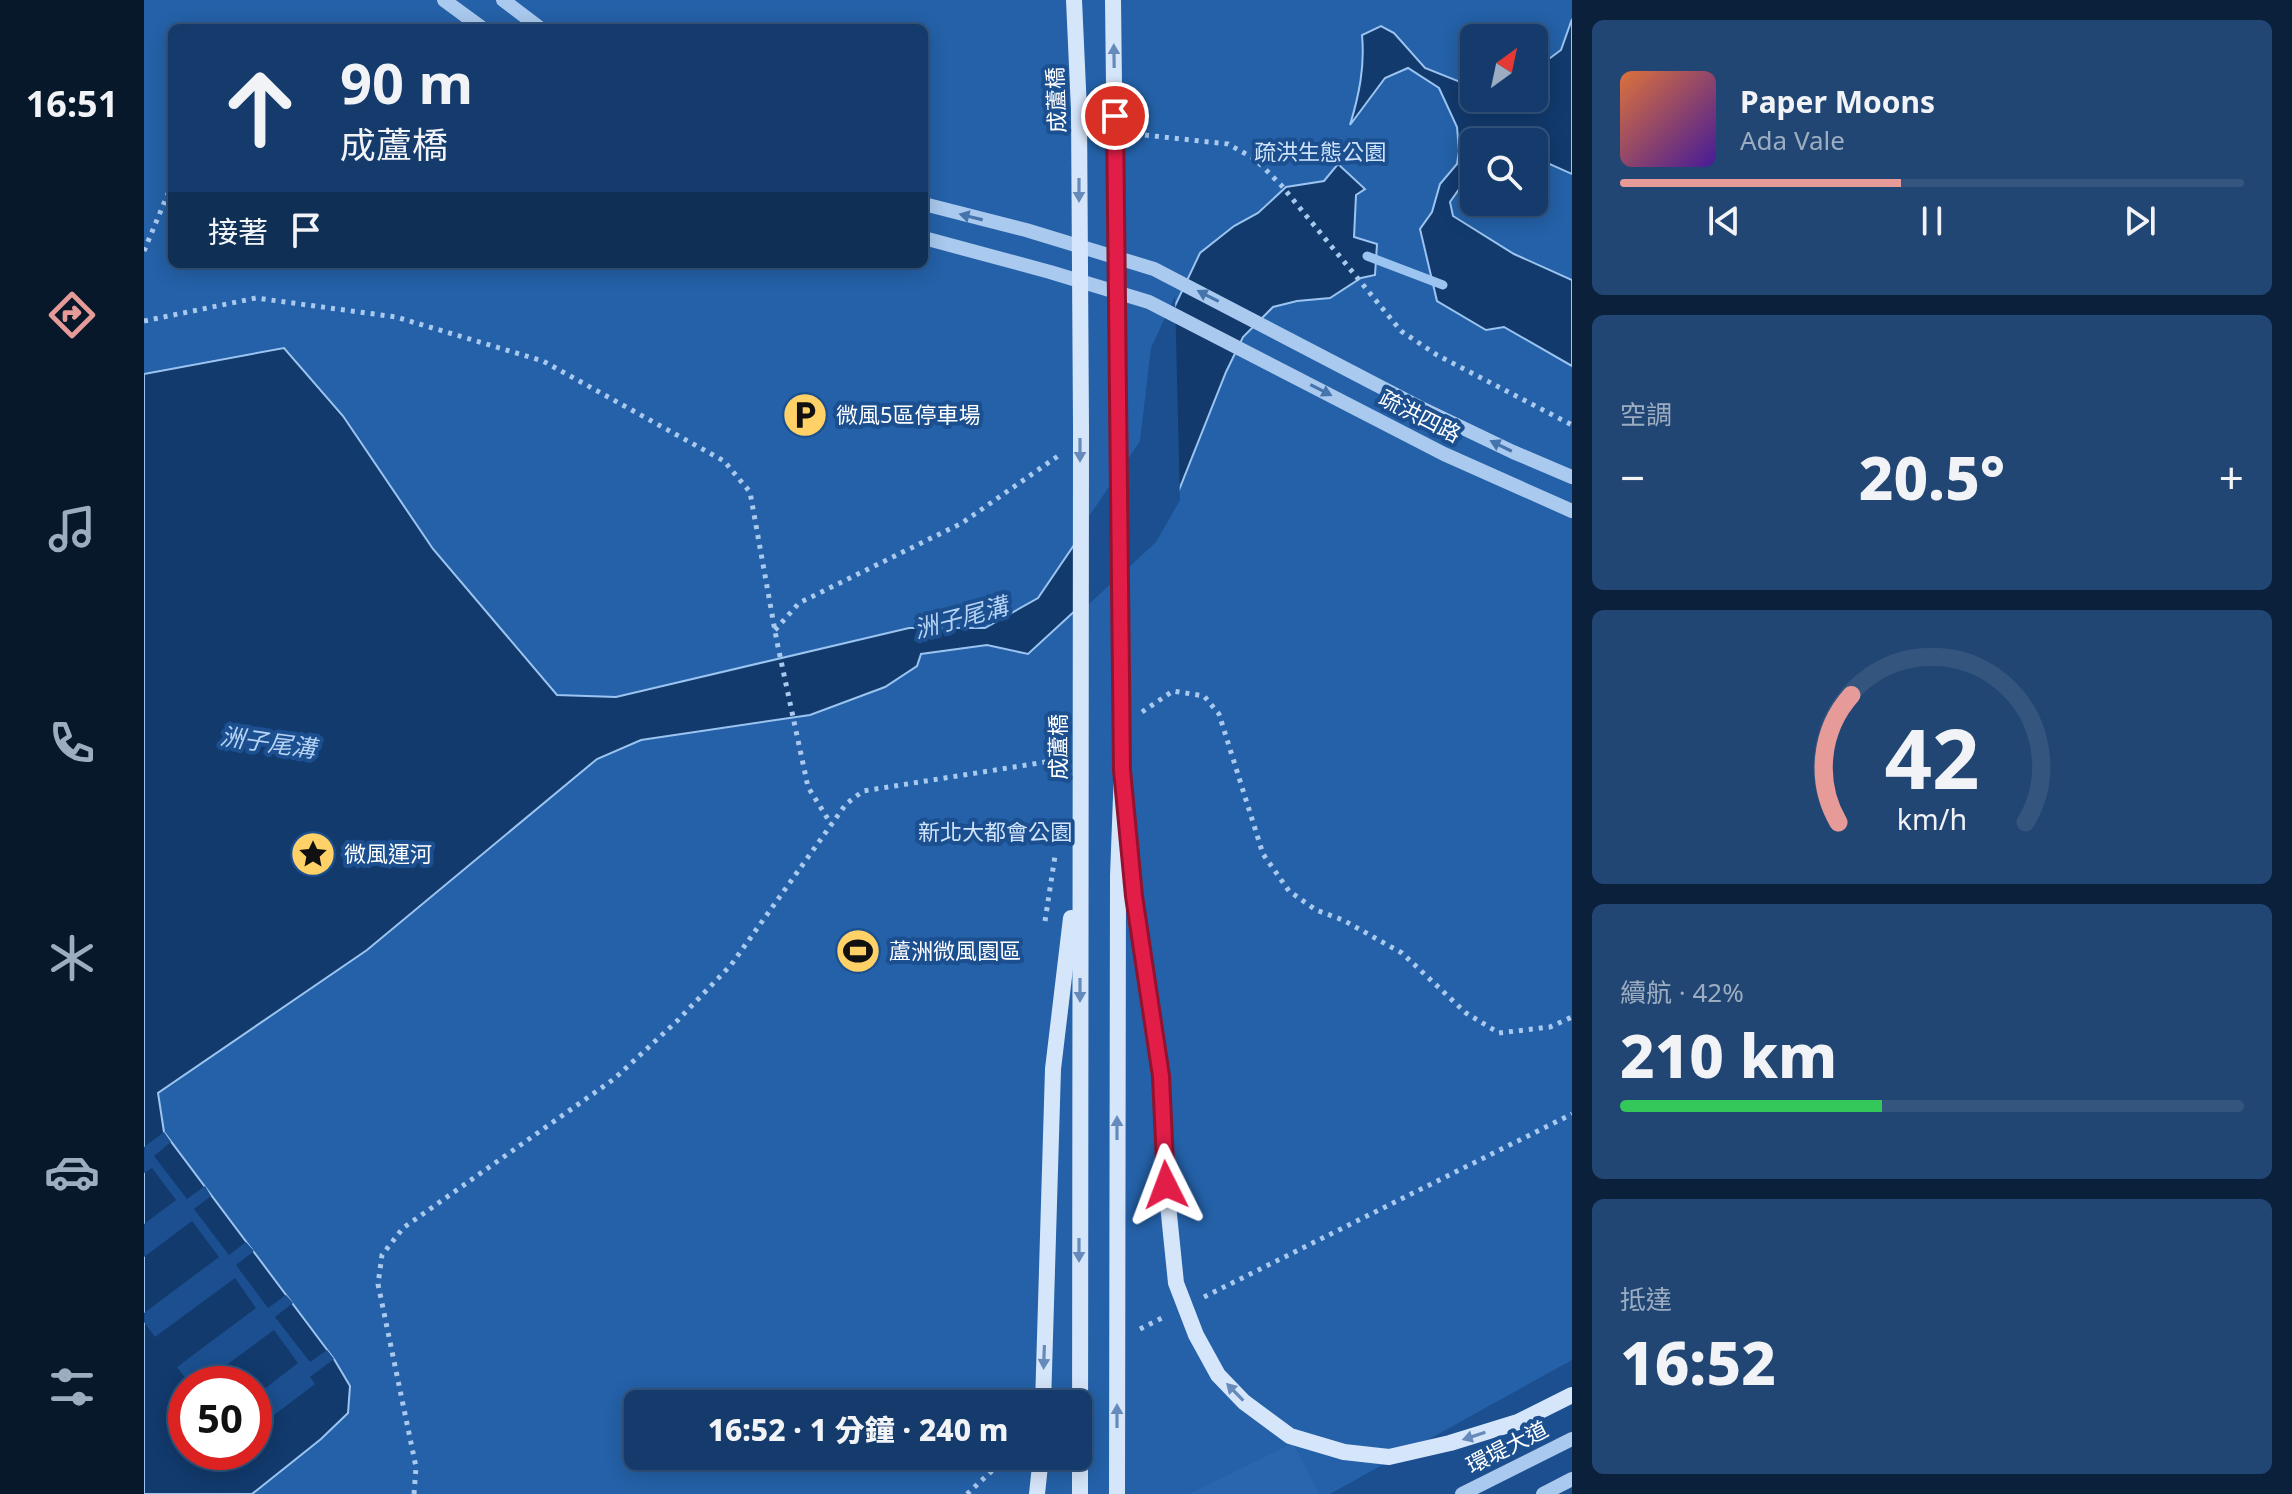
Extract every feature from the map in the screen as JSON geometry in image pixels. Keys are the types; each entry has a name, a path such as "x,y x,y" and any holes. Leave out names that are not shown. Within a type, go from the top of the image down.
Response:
{"main road":[{"name":"成蘆橋","path":"1074,0 1079,126 1080,1494"},
{"path":"1113,0 1122,770 1118,876 1117,1494"},
{"path":"1043,1390 1053,1069 1075,878 1080,693"},
{"path":"1122,770 1134,896 1161,1076 1166,1185 1176,1283 1196,1335 1218,1375 1244,1402 1290,1436 1344,1452 1389,1457 1450,1443 1518,1422 1572,1395"},
{"path":"1037,1494 1040,1470"}],"street":[{"path":"444,0 477,24"},
{"path":"503,0 535,24"},
{"name":"疏洪四路","path":"928,205 1026,230 1154,269 1419,407 1572,477"},
{"name":"疏洪四路","path":"928,239 1149,302 1444,454 1572,511"},
{"name":"環堤大道","path":"1462,1494 1572,1439"},
{"path":"1543,1494 1572,1479"}],"path":[{"path":"1134,134 1228,144 1255,159 1281,185 1401,331 1437,355 1572,425"},
{"path":"144,251 168,194"},
{"path":"144,321 256,298 396,317 543,361 724,461 750,492 777,642 808,787 831,824"},
{"path":"775,630 799,603 962,523 1069,446"},
{"path":"1136,716 1173,691 1204,696 1219,714 1263,854 1289,891 1316,910 1343,920 1402,953 1466,1013 1499,1033 1550,1027 1572,1017"},
{"path":"414,1494 416,1467 378,1284 382,1255 403,1228 614,1079 677,1021 731,965 846,804 863,791 1059,760"},
{"path":"1191,1304 1572,1114"},
{"path":"1136,1331 1177,1311"},
{"path":"967,1494 993,1470"}],"green space":[{"name":"蘆洲微風園區","path":"144,0 1572,0 1572,1360 1330,1494 144,1494"}],"water":[{"path":"1572,19 1572,174 1548,163 1548,128 1460,128 1460,188 1450,202 1453,216 1514,254 1572,280 1572,366 1504,327 1486,330 1437,301 1420,229 1432,212 1440,184 1457,164 1459,151 1457,127 1439,88 1408,68 1385,78 1350,125 1360,81 1362,35 1381,26 1394,33 1425,68 1460,83 1460,112 1548,112 1548,60 1561,50"},
{"name":"微風運河","path":"1338,164 1365,189 1356,195 1354,237 1377,244 1375,275 1361,278 1330,298 1273,307 1243,337 1175,500 1153,539 1028,654 987,645 921,654 917,666 885,687 810,715 641,740 597,759 367,950 158,1093 164,1132 334,1359 350,1386 348,1413 321,1439 252,1494 144,1494 144,374 284,348 343,416 433,549 557,695 616,697 909,628 985,628 1038,598 1144,442 1155,348 1200,253 1234,226 1258,213 1286,187 1324,181"}],"pier":[{"path":"1175,296 1180,500 1156,542 1076,616 1075,537 1140,441 1151,348"},
{"path":"164,1132 171,1142 154,1156 187,1199 205,1186 211,1196 194,1209 229,1255 246,1242 254,1251 236,1265 268,1308 286,1295 293,1303 275,1317 310,1362 327,1350 334,1359 310,1377 315,1384 272,1416 272,1383 298,1363 274,1330 225,1366 178,1366 256,1308 235,1278 155,1337 144,1322 144,1313 219,1257 192,1221 144,1257 144,1224 176,1200 152,1168 144,1173 144,1147"}],"building":[{"path":"1293,1443 1319,1494 1189,1494"}],"waterway":[{"name":"洲子尾溝","path":"1367,256 1443,285"}],"place":[{"name":"微風5區停車場","path":"805,415"},
{"name":"微風運河","path":"313,854"},
{"name":"蘆洲微風園區","path":"858,951"}],"route":[{"path":"1115,116 1122,770 1134,896 1161,1076 1166,1185"}],"park label":[{"name":"疏洪生態公園","path":"1320,152"},
{"name":"新北大都會公園","path":"995,832"}]}
